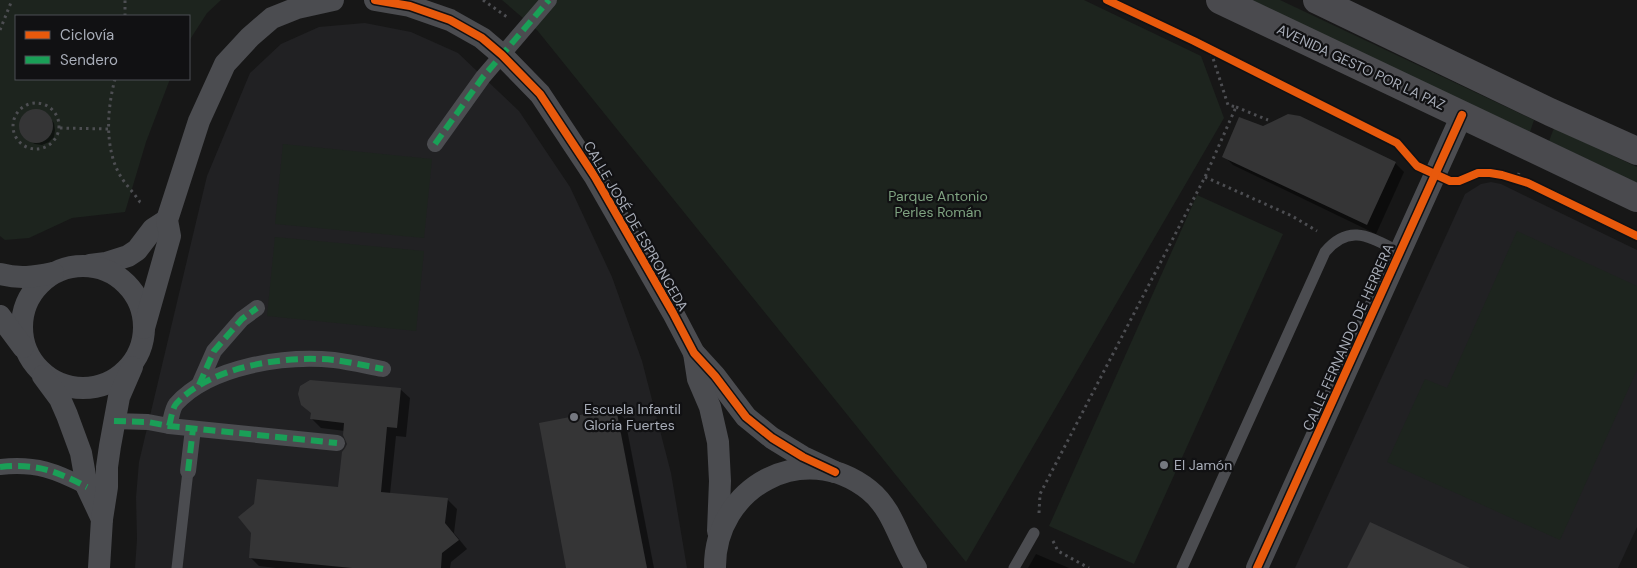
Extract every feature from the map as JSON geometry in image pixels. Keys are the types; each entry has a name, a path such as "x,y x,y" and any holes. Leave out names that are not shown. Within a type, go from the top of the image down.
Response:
{"main road":[{"name":"AVENIDA GESTO POR LA PAZ","path":"1220,0 1637,198"},
{"path":"1317,0 1550,112 1637,151"}],"street":[{"path":"99,568 108,463 119,397 141,344 170,236 167,220 199,122 225,64 250,38 272,18 297,8 333,0"},
{"name":"CALLE JOSÉ DE ESPRONCEDA","path":"375,0 410,6 450,20 482,38 502,55 540,94 595,177 673,313 694,354 715,376 746,417 753,423 803,457 853,480 870,491 883,505 894,522 900,540"},
{"path":"435,144 483,77 549,0"},
{"name":"CALLE FERNANDO DE HERRERA","path":"1257,568 1462,115"},
{"path":"0,274 30,278 53,273 68,267 106,263 128,256 138,250 153,229 167,220"},
{"path":"84,266 100,268 114,274 127,284 136,297 142,312 144,328"},
{"path":"53,273 40,282 30,295 24,310 21,326 23,342 34,363 51,380 66,386 81,388 97,387 112,381 125,371 135,359"},
{"path":"199,386 214,351 242,319 257,308"},
{"path":"0,316 16,335 60,399 81,453 88,487 102,519"},
{"name":"CALLE JOSÉ DE ESPRONCEDA","path":"694,354 698,379 710,407 718,442 720,481 716,557"},
{"path":"169,426 175,406 199,386 229,371 284,360 333,360 383,369"},
{"path":"114,422 148,422 169,426 337,443"},
{"path":"188,471 193,428"},
{"path":"0,467 22,465 44,469 70,478 88,487"},
{"path":"716,557 722,528 732,510 744,495 759,483 777,474 796,469 816,469 835,472"},
{"path":"900,540 903,568"},
{"path":"900,540 916,568"}],"lane":[{"path":"1182,568 1325,252 1341,237 1351,234 1362,235 1400,252"},
{"path":"177,568 188,471"},
{"path":"1014,568 1034,533"}],"path":[{"path":"0,30 12,0"},
{"path":"125,0 125,15"},
{"path":"483,0 523,30"},
{"path":"1202,45 1219,54"},
{"path":"1210,49 1228,105 1268,120"},
{"path":"115,80 109,117 110,148 120,176 140,202 167,220"},
{"path":"29,103 38,103 47,105 54,111 59,119 60,128 57,137 51,144 43,148 34,149 25,147 18,141 14,133 13,124 21,108 29,103"},
{"path":"1039,515 1040,494 1205,177 1236,107"},
{"path":"60,128 110,129"},
{"path":"1205,177 1292,216 1319,232 1332,244"},
{"path":"1509,178 1522,182"},
{"path":"1050,533 1058,550 1089,568"}],"shaded area":[{"path":"365,23 411,32 458,53 519,111 570,187 612,277 642,361 671,473 687,568 135,568 137,539 136,497 139,462 207,176 250,73 281,44 319,27"},
{"path":"1491,182 1501,184 1637,250 1637,527 1618,568 1295,568 1465,194 1481,184"}],"green space":[{"path":"0,0 221,0 207,13 190,39 190,15 15,15 15,80 170,80 146,142 125,212 72,218 29,238 5,240 0,236"},
{"name":"Parque Antonio Perles Román","path":"502,0 1084,0 1201,56 1224,118 966,562 537,30"},
{"path":"1246,0 1280,0 1534,120 1530,132"},
{"path":"1554,128 1637,167 1637,183 1549,141"},
{"path":"283,144 432,159 424,238 275,224"},
{"path":"1197,195 1283,234 1134,564 1049,526"},
{"path":"1517,231 1637,286 1637,370 1560,540 1387,462 1425,379 1447,388"},
{"path":"275,237 424,251 416,331 267,316"}],"building":[{"path":"36,109 48,114 53,126 48,138 36,143 24,138 19,126 24,114"},
{"path":"1288,114 1300,116 1396,162 1367,225 1222,157 1239,117 1263,126"},
{"path":"310,380 401,388 397,428 387,427 381,492 448,498 445,523 459,540 442,553 441,568 352,568 249,558 251,533 238,517 254,504 257,479 338,487 342,452 347,444 343,435 344,423 310,419 311,413 301,405 298,394 300,386"},
{"path":"616,408 647,568 566,568 539,423"},
{"path":"1370,522 1470,568 1347,568"}],"marked path":[{"path":"435,144 483,77 549,0"},
{"path":"199,385 214,351 242,319 257,308"},
{"path":"169,426 176,404 191,391 208,380 250,366 294,359 315,359 340,361 383,369"},
{"path":"114,421 148,422 169,426 337,443"},
{"path":"188,471 193,429"},
{"path":"0,467 24,466 45,469 87,487"}],"cycle path":[{"path":"375,0 410,6 450,20 482,38 502,55 540,94 595,177 694,353 715,376 746,417 772,438 803,457 835,472"},
{"path":"1107,0 1194,41 1397,143 1417,166 1450,181 1459,181 1478,173 1502,175 1528,183 1637,236"},
{"path":"1257,568 1462,115"}],"place":[{"name":"Escuela Infantil Gloria Fuertes","path":"574,417"},
{"name":"El Jamón","path":"1164,465"}]}
